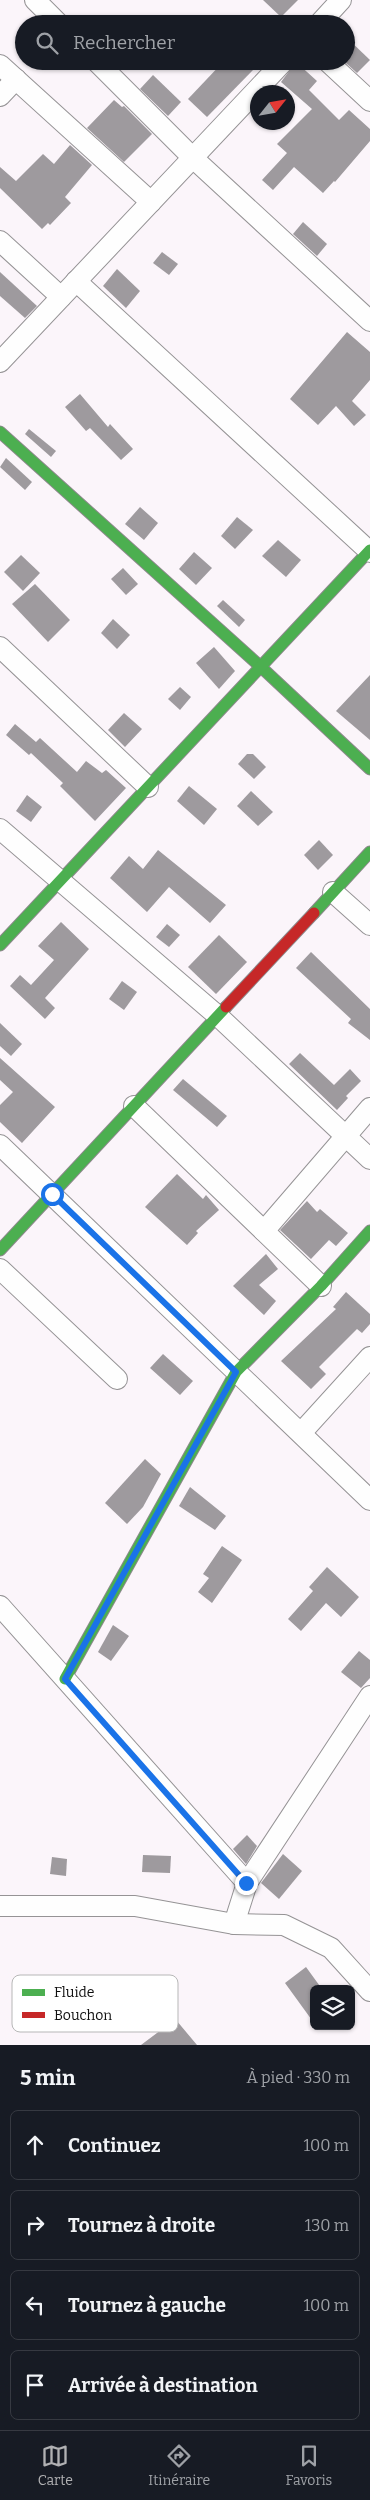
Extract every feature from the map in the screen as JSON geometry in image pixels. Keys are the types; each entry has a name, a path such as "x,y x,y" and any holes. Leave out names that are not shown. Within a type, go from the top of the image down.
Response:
{"street":[{"path":"35,0 50,15"},
{"path":"327,15 341,0"},
{"path":"0,64 151,202"},
{"path":"105,70 193,158 370,321"},
{"path":"0,362 276,70"},
{"path":"337,70 370,100"},
{"path":"0,96 16,79"},
{"path":"0,241 61,297"},
{"path":"0,945 370,551 76,281"},
{"path":"0,432 261,667 370,769"},
{"path":"0,647 148,787"},
{"path":"0,829 218,1016 370,1159"},
{"path":"0,1250 370,852"},
{"path":"334,892 370,925"},
{"path":"134,1106 321,1286"},
{"path":"264,1230 370,1108"},
{"path":"0,1145 370,1500"},
{"path":"65,1679 236,1372 321,1286 370,1232"},
{"path":"0,1269 117,1379"},
{"path":"301,1433 370,1357"},
{"path":"0,1606 246,1883"},
{"path":"234,1924 246,1883 370,1696"},
{"path":"0,1906 135,1906 234,1924 284,1925 331,1948 370,1991"}],"building":[{"path":"263,0 298,0 283,15 279,15"},
{"path":"355,46 370,60 357,73 354,70"},
{"path":"215,70 253,70 207,117 188,99"},
{"path":"290,70 305,70 317,81 309,90 339,120 349,110 370,129 370,141 335,182 323,193 294,167 273,190 262,180 287,153 277,144 291,130 295,130 295,126 312,109 295,94 295,85 284,85 281,82"},
{"path":"153,75 181,102 168,116 140,89"},
{"path":"114,100 122,107 124,106 152,134 124,162 87,128"},
{"path":"70,145 92,165 65,197 71,203 50,225 48,223 42,229 0,188 0,167 16,181 43,154 54,164"},
{"path":"303,222 327,244 317,256 293,234"},
{"path":"162,252 178,264 169,275 153,263"},
{"path":"117,269 140,291 126,308 103,286"},
{"path":"0,272 37,306 25,318 0,296"},
{"path":"347,332 370,352 370,380 352,401 366,415 354,426 336,406 318,425 290,399"},
{"path":"80,394 108,427 110,424 133,449 121,460 90,428 86,431 65,407"},
{"path":"29,429 56,451 51,457 25,434"},
{"path":"6,458 32,482 25,490 0,467"},
{"path":"140,507 158,523 144,540 125,524"},
{"path":"237,517 253,530 235,549 221,536"},
{"path":"278,540 301,560 286,577 262,556"},
{"path":"194,552 212,568 196,585 179,569"},
{"path":"21,555 40,573 23,591 4,572"},
{"path":"123,568 138,584 126,595 111,579"},
{"path":"35,584 70,620 48,642 12,604"},
{"path":"223,600 245,620 239,627 217,606"},
{"path":"113,619 130,635 117,649 101,633"},
{"path":"214,647 235,671 219,689 196,663"},
{"path":"370,675 370,740 336,711"},
{"path":"180,687 191,697 180,710 168,699"},
{"path":"124,713 142,729 125,747 108,730"},
{"path":"15,724 36,742 40,738 77,772 86,761 102,773 106,770 126,788 95,821 60,786 63,783 31,753 29,755 6,735"},
{"path":"247,754 253,754 266,767 254,779 238,764"},
{"path":"189,786 217,809 204,825 177,801"},
{"path":"251,791 273,812 258,826 237,806"},
{"path":"27,795 42,807 31,822 16,811"},
{"path":"319,840 333,855 318,870 304,855"},
{"path":"158,850 226,905 210,923 169,887 147,912 110,878 129,856 143,869"},
{"path":"61,922 89,949 45,998 55,1008 45,1019 10,986 20,975 31,985 54,960 38,946"},
{"path":"167,924 180,935 169,947 156,937"},
{"path":"219,935 247,962 216,994 188,967"},
{"path":"311,952 370,1009 370,1040 348,1023 351,1019 296,968"},
{"path":"122,981 137,992 124,1010 109,999"},
{"path":"0,1023 22,1044 11,1056 0,1046"},
{"path":"300,1053 334,1085 350,1069 361,1081 346,1096 348,1098 337,1110 289,1064"},
{"path":"0,1058 55,1107 22,1143 0,1122 0,1105 13,1092 0,1080"},
{"path":"183,1079 227,1116 217,1127 173,1090"},
{"path":"177,1174 203,1199 206,1195 219,1210 196,1231 198,1233 187,1245 145,1207"},
{"path":"307,1201 317,1212 320,1209 348,1233 336,1246 329,1240 311,1259 280,1230"},
{"path":"266,1254 278,1269 259,1285 276,1301 264,1315 233,1286"},
{"path":"346,1292 370,1314 370,1324 362,1333 357,1329 319,1367 326,1374 311,1389 281,1361 336,1309 333,1307"},
{"path":"163,1354 193,1381 180,1395 150,1368"},
{"path":"145,1459 161,1474 143,1507 127,1524 105,1503"},
{"path":"190,1487 226,1516 215,1530 179,1506"},
{"path":"222,1546 242,1560 212,1603 198,1592 209,1578 203,1574"},
{"path":"327,1567 359,1597 341,1617 326,1603 301,1631 288,1619 313,1591 309,1587"},
{"path":"113,1625 129,1636 111,1661 98,1652"},
{"path":"359,1651 370,1660 370,1678 361,1688 341,1672"},
{"path":"247,1835 257,1846 246,1864 233,1849"},
{"path":"283,1854 302,1871 279,1899 261,1883"},
{"path":"143,1855 171,1856 170,1873 142,1872"},
{"path":"52,1857 67,1859 66,1876 50,1874"},
{"path":"306,1967 319,1985 310,1985 310,2017 285,1983"},
{"path":"178,2022 197,2045 141,2045 158,2032 178,2032"}],"traffic: fast":[{"path":"0,432 261,667 370,769"},
{"path":"0,945 370,550"},
{"path":"314,913 370,852"},
{"path":"0,1250 226,1007"},
{"path":"65,1679 236,1372 321,1286 370,1231"}],"traffic: jam":[{"path":"226,1007 314,913"}],"route":[{"path":"52,1194 236,1372 65,1679 246,1883"}]}
